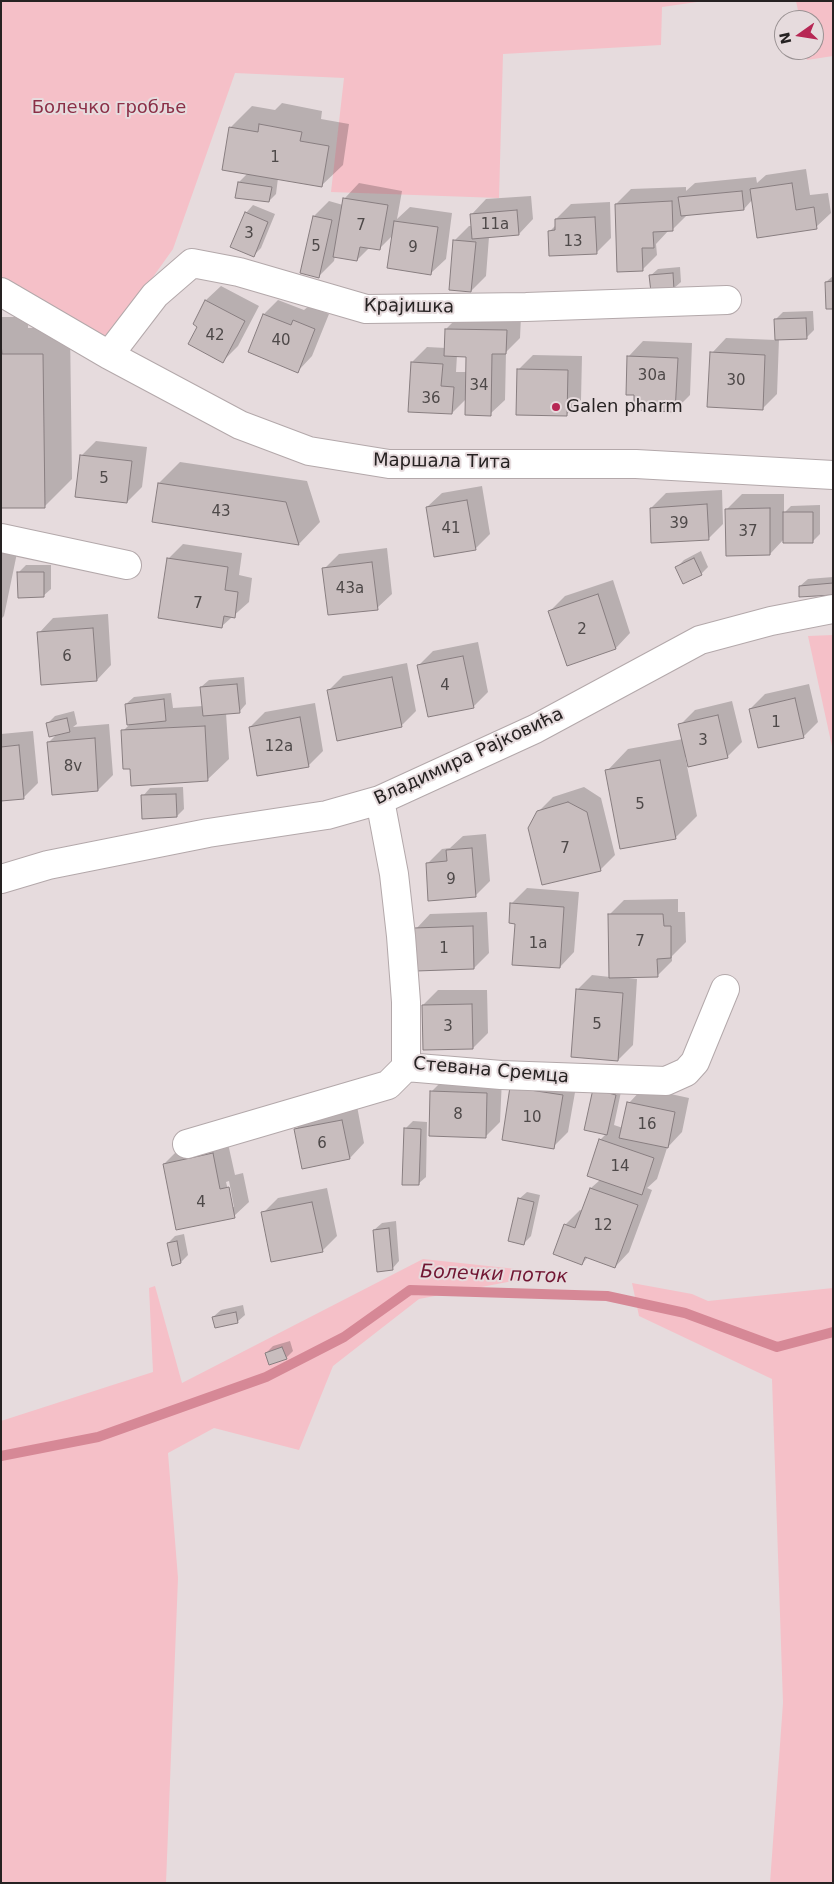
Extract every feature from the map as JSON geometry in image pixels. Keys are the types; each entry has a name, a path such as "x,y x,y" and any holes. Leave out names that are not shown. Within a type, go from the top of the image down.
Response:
{"street":[{"name":"Крајишка","path":"109,356 156,295 192,263 239,272 366,309 526,307 727,300"},
{"name":"Маршала Тита","path":"1,292 109,356 240,425 309,452 389,464 636,464 833,475"},
{"path":"1,538 126,565"},
{"name":"Владимира Рајковића","path":"1,879 48,865 208,834 327,815 380,800 535,729 700,640 771,621 833,610"},
{"name":"Стевана Сремца","path":"380,800 394,874 401,936 406,1002 406,1067 501,1075 666,1081 686,1072 695,1062 725,989"},
{"path":"187,1144 388,1086 406,1067"}],"green space":[{"name":"Болечко гробље","path":"1,1 704,1 662,7 661,45 503,54 499,198 331,192 344,78 235,73 173,249 123,319 98,349 1,292"},
{"path":"796,1 833,1 833,56 824,57 824,10 798,10"},
{"path":"833,635 833,751 808,636"},
{"path":"423,1259 516,1269 518,1280 419,1299 333,1366 299,1450 214,1428 168,1453 178,1578 166,1883 1,1883 1,1421 153,1372 149,1288 155,1286 182,1383"},
{"path":"632,1283 692,1294 708,1301 833,1288 833,1883 770,1883 783,1703 772,1379 639,1316"}],"building":[{"path":"259,124 302,132 300,141 329,146 322,187 222,170 229,127 258,132"},
{"path":"238,182 272,187 269,202 235,198"},
{"path":"792,183 796,210 814,207 817,229 757,238 750,189"},
{"path":"742,191 744,210 681,216 678,197"},
{"path":"343,198 388,205 380,250 360,247 357,261 333,257"},
{"path":"672,201 673,231 653,232 654,248 642,248 643,271 617,272 615,204"},
{"path":"517,210 519,235 472,239 470,214"},
{"path":"245,212 268,222 254,257 230,247"},
{"path":"313,216 332,220 319,278 300,273"},
{"path":"595,217 597,254 549,256 548,231 555,230 555,219"},
{"path":"394,221 438,227 431,275 387,268"},
{"path":"453,240 476,242 471,292 449,290"},
{"path":"673,273 674,290 651,292 649,275"},
{"path":"833,281 833,309 826,309 825,282"},
{"path":"205,300 245,321 223,363 188,344 197,327 193,324"},
{"path":"263,314 291,325 293,320 315,329 298,373 248,352"},
{"path":"806,318 807,339 775,340 774,319"},
{"path":"445,329 507,330 506,354 492,354 491,416 465,415 466,357 444,356"},
{"path":"1,343 2,354 43,354 45,508 1,508"},
{"path":"710,352 765,355 763,410 707,407"},
{"path":"627,356 678,358 675,412 634,410 634,395 626,395"},
{"path":"411,362 443,364 441,386 454,387 452,414 408,412"},
{"path":"517,369 568,370 567,416 516,415"},
{"path":"80,455 132,461 127,503 75,497"},
{"path":"158,483 286,502 299,545 152,522"},
{"path":"467,500 476,550 434,557 426,507"},
{"path":"707,504 709,540 651,543 650,508"},
{"path":"770,508 770,555 726,556 725,509"},
{"path":"783,512 813,512 813,543 783,543"},
{"path":"167,558 228,567 225,590 238,592 235,618 224,616 222,628 158,618"},
{"path":"694,558 702,575 683,584 675,567"},
{"path":"372,562 378,610 328,615 322,568"},
{"path":"17,572 44,572 44,597 18,598"},
{"path":"833,583 833,595 799,597 799,586"},
{"path":"598,594 616,649 567,666 548,611"},
{"path":"93,628 97,681 41,685 37,632"},
{"path":"463,656 474,708 428,717 417,665"},
{"path":"392,677 402,727 337,741 327,690"},
{"path":"237,684 240,713 203,716 200,687"},
{"path":"795,698 804,738 758,748 749,709"},
{"path":"164,699 166,721 127,725 125,704"},
{"path":"718,715 728,758 688,767 678,724"},
{"path":"300,717 309,767 257,776 249,727"},
{"path":"67,718 70,732 49,737 46,723"},
{"path":"205,726 208,781 131,786 130,769 123,769 121,730"},
{"path":"95,738 98,791 52,795 47,742"},
{"path":"19,745 24,799 1,801 1,747"},
{"path":"660,760 676,839 620,849 605,770"},
{"path":"176,794 177,817 142,819 141,795"},
{"path":"568,802 587,812 601,871 542,885 528,828 537,811"},
{"path":"472,848 476,897 428,901 426,863 447,861 446,850"},
{"path":"510,903 564,907 560,968 512,965 515,924 509,923"},
{"path":"608,914 663,914 664,926 671,926 671,958 657,959 658,977 609,978"},
{"path":"473,926 474,969 416,971 414,928"},
{"path":"576,989 623,993 618,1061 571,1057"},
{"path":"472,1004 473,1049 423,1050 422,1005"},
{"path":"510,1087 563,1095 554,1149 502,1140"},
{"path":"593,1089 616,1095 607,1135 584,1130"},
{"path":"430,1091 487,1093 486,1138 429,1136"},
{"path":"627,1102 675,1112 668,1148 619,1138"},
{"path":"342,1120 350,1159 302,1169 294,1129"},
{"path":"404,1128 421,1129 419,1185 402,1185"},
{"path":"599,1139 654,1158 642,1195 587,1176"},
{"path":"213,1153 220,1189 229,1187 235,1218 176,1230 163,1164"},
{"path":"590,1188 638,1205 615,1268 585,1257 582,1265 553,1254 564,1224 575,1228"},
{"path":"518,1198 534,1202 524,1245 508,1241"},
{"path":"312,1202 323,1252 271,1262 261,1212"},
{"path":"389,1228 393,1270 377,1272 373,1230"},
{"path":"177,1241 181,1263 172,1266 167,1243"},
{"path":"236,1312 238,1323 215,1328 212,1317"},
{"path":"282,1347 287,1359 269,1365 265,1353"}],"waterway":[{"name":"Болечки поток","path":"1,1456 98,1437 266,1377 344,1337 410,1290 607,1296 685,1313 777,1347 833,1332"}],"place":[{"name":"Galen pharm","path":"556,407"}]}
